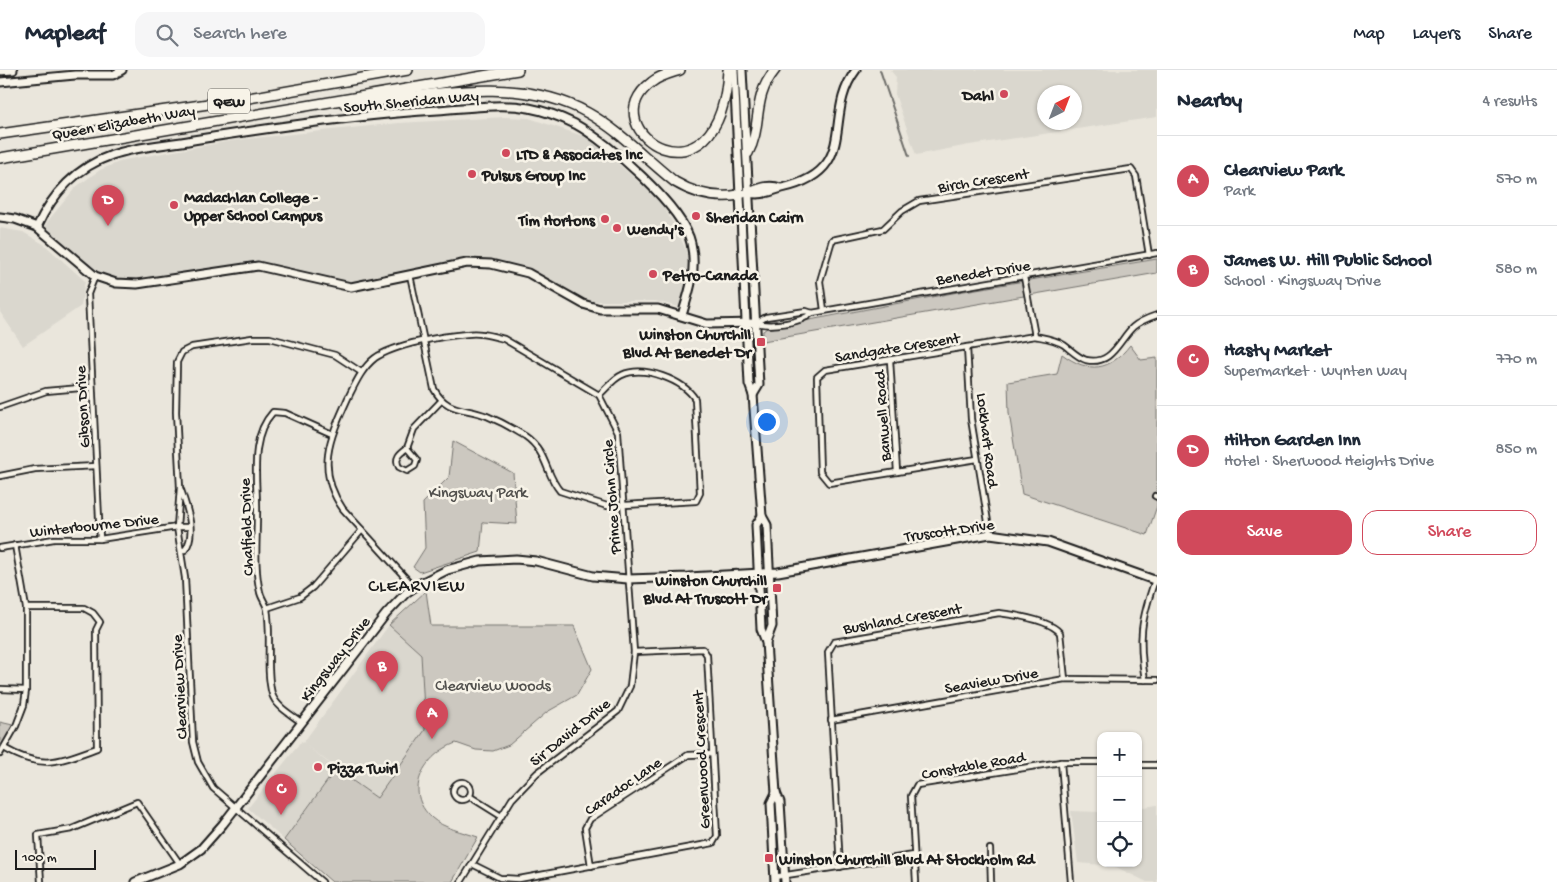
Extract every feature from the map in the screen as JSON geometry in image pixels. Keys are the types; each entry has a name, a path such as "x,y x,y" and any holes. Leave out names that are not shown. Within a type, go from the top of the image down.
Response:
{"highway":[{"name":"Queen Elizabeth Way","path":"0,133 204,105 404,70"},
{"name":"Queen Elizabeth Way","path":"0,158 518,70"},
{"path":"680,70 653,80 645,88 635,109 636,122 642,135 659,148 673,152 697,146 712,130 722,109 735,71"},
{"path":"748,153 754,142 761,94 775,70"},
{"path":"336,102 356,104 458,92 520,91 541,94 565,102 604,123 674,182 687,189 711,196 739,195"}],"street":[{"path":"0,71 12,70"},
{"path":"0,82 75,73 113,75 122,70"},
{"path":"739,195 749,193 759,195 775,192 780,188 794,185 812,177 832,156 837,143 840,109 846,90 856,70"},
{"path":"735,71 748,153 759,385 753,395"},
{"path":"735,71 745,324 749,384 753,395 762,516 766,525 772,626 766,642"},
{"name":"South Sheridan Way","path":"37,227 44,211 62,187 82,170 112,155 248,130 378,115 494,106 530,108 558,116 588,132 612,150 676,210 687,229 694,260 692,284 682,315"},
{"name":"Birch Crescent","path":"824,310 820,282 832,240 883,229 910,205 919,201 1131,169 1136,176 1149,255"},
{"path":"0,217 16,218 37,227 95,276 116,283 137,284 258,266 351,287 467,263 491,264 528,273 583,304 600,309 646,308 682,315 707,324 745,324 756,322"},
{"name":"Benedet Drive","path":"756,322 767,325 807,318 812,313 824,310 1157,253"},
{"path":"410,275 424,342 434,389 441,401 450,406 486,416 524,436 545,457 555,486 560,491 607,506 696,501 700,493 695,399 692,394 663,374 642,372 622,374 599,395 504,340 487,334 468,333 424,342 396,347 375,358 361,372 332,434 328,450 328,481 334,496 414,587"},
{"name":"Gibson Drive","path":"95,276 88,294 100,539"},
{"path":"1024,277 1035,336"},
{"name":"Benedet Drive","path":"756,322 766,317 806,311 812,313"},
{"name":"Sandgate Crescent","path":"977,459 829,483 820,472 817,377 825,370 1035,336 1055,340 1079,357 1096,360 1116,351 1133,327 1147,318 1157,315"},
{"name":"Clearview Drive","path":"322,882 214,788 198,762 193,742 185,578 177,527 180,488 176,412 177,362 182,352 192,347 252,338 270,338 335,355 361,372"},
{"name":"Lockhart Road","path":"968,347 971,419 990,534"},
{"name":"Banwell Road","path":"890,360 897,472"},
{"path":"0,407 46,391 92,387"},
{"name":"Prince John Circle","path":"599,395 618,432 625,506 628,579"},
{"path":"407,448 417,460 415,466 407,470 399,467 397,461 399,455 407,448 414,429 441,401"},
{"name":"Chalfield Drive","path":"302,723 281,707 272,694 267,608 260,592 256,564 257,510 255,472 257,453 266,421 273,412 285,413 332,434"},
{"path":"0,476 35,468 96,466"},
{"name":"Clearview Drive","path":"180,488 188,509 190,527 188,544 185,550 181,550"},
{"path":"762,516 756,525 758,572 762,629 766,642 776,793 780,802 785,879"},
{"name":"Winterbourne Drive","path":"0,548 54,539 100,539 177,527 190,527"},
{"path":"267,608 300,597 313,587 362,530"},
{"name":"Truscott Drive","path":"758,572 769,572 990,534 1048,542 1156,581"},
{"path":"0,754 16,726 24,706 26,690 26,608 16,545"},
{"name":"Kingsway Drive","path":"135,882 180,864 201,849 236,808 386,614 414,587 447,570 496,559 536,561 583,575 628,579 758,572"},
{"name":"Sir David Drive","path":"461,882 512,799 537,773 618,711 630,686 634,652 628,579"},
{"path":"1145,680 1141,654 1141,624 1156,581"},
{"path":"4,748 28,760 58,762 97,748 96,630 100,622 93,613 84,608 26,608"},
{"name":"Bushland Crescent","path":"840,867 831,720 828,652 830,646 839,640 999,613 1019,616 1053,627 1060,633 1065,679"},
{"name":"Greenwood Crescent","path":"472,864 500,878 519,878 713,843 717,836 707,655 703,649 634,652"},
{"name":"Seaview Drive","path":"831,720 1065,679 1157,680"},
{"path":"0,689 26,690"},
{"name":"Caradoc Lane","path":"591,866 585,828 590,819 688,755 712,754"},
{"path":"1061,762 1071,882"},
{"name":"Constable Road","path":"916,882 911,796 917,785 1061,762 1097,762"},
{"path":"1142,765 1157,765"},
{"path":"460,783 467,784 471,790 469,796 464,800 457,799 453,793 454,786 460,783"},
{"path":"776,793 771,803 775,879 785,879 840,867 914,855"},
{"path":"469,796 501,816"},
{"path":"41,882 38,834 72,829 137,802 180,864"},
{"path":"990,849 991,882"}],"shaded area":[{"path":"890,70 1157,70 1157,117 1082,128 1082,85 1037,85 1037,130 1070,130 916,155 895,94 896,77"},
{"path":"505,117 529,118 589,138 659,200 686,250 690,278 679,307 655,301 587,301 521,266 498,261 456,261 364,282 333,281 285,267 249,262 131,281 107,277 90,266 46,227 47,222 76,187 100,170 124,160 236,140 399,123"},
{"path":"0,228 23,232 45,245 85,281 81,306 23,346 0,312"},
{"path":"389,625 421,654 425,730 377,799 307,746 336,769 284,840 248,808 301,742 303,743"},
{"path":"1157,805 1157,882 1147,882 1116,867 1142,867 1142,807"},
{"path":"1071,811 1097,812 1097,865 1078,863"}],"green space":[{"path":"1157,259 1157,273 763,341 763,331 767,328 958,292"},
{"path":"1130,345 1141,360 1157,358 1157,506 1147,535 1022,494 1009,413 1008,382 1057,374 1062,354 1081,365 1099,367 1107,365 1122,354"},
{"name":"Kingsway Park","path":"453,441 513,473 517,524 483,522 480,552 420,572 413,567 425,548 423,503 449,477"},
{"name":"Clearview Woods","path":"426,591 431,626 574,626 592,669 577,695 547,712 509,745 493,751 476,750 456,743 445,748 427,764 421,774 418,785 423,807 432,818 442,824 478,837 452,882 332,882 284,840 336,769 377,798 425,730 421,654 389,625"},
{"path":"0,722 17,726 0,754"}],"waterway":[{"path":"880,70 909,156"}],"place":[{"name":"Dahl","path":"1004,94"},
{"name":"LTD & Associates Inc","path":"506,153"},
{"name":"Pulsus Group Inc","path":"472,174"},
{"name":"Maclachlan College - Upper School Campus","path":"174,205"},
{"name":"Sheridan Cairn","path":"696,216"},
{"name":"Tim Hortons","path":"605,219"},
{"name":"Hilton Garden Inn","path":"108,226"},
{"name":"Wendy's","path":"617,228"},
{"name":"Petro-Canada","path":"653,274"},
{"name":"Winston Churchill Blvd At Benedet Dr","path":"761,342"},
{"name":"Winston Churchill Blvd At Truscott Dr","path":"777,588"},
{"name":"James W. Hill Public School","path":"382,692"},
{"name":"Clearview Park","path":"432,739"},
{"name":"Pizza Twirl","path":"318,767"},
{"name":"Hasty Market","path":"281,815"},
{"name":"Winston Churchill Blvd At Stockholm Rd","path":"769,858"}],"district":[{"name":"CLEARVIEW","path":"417,585"}]}
